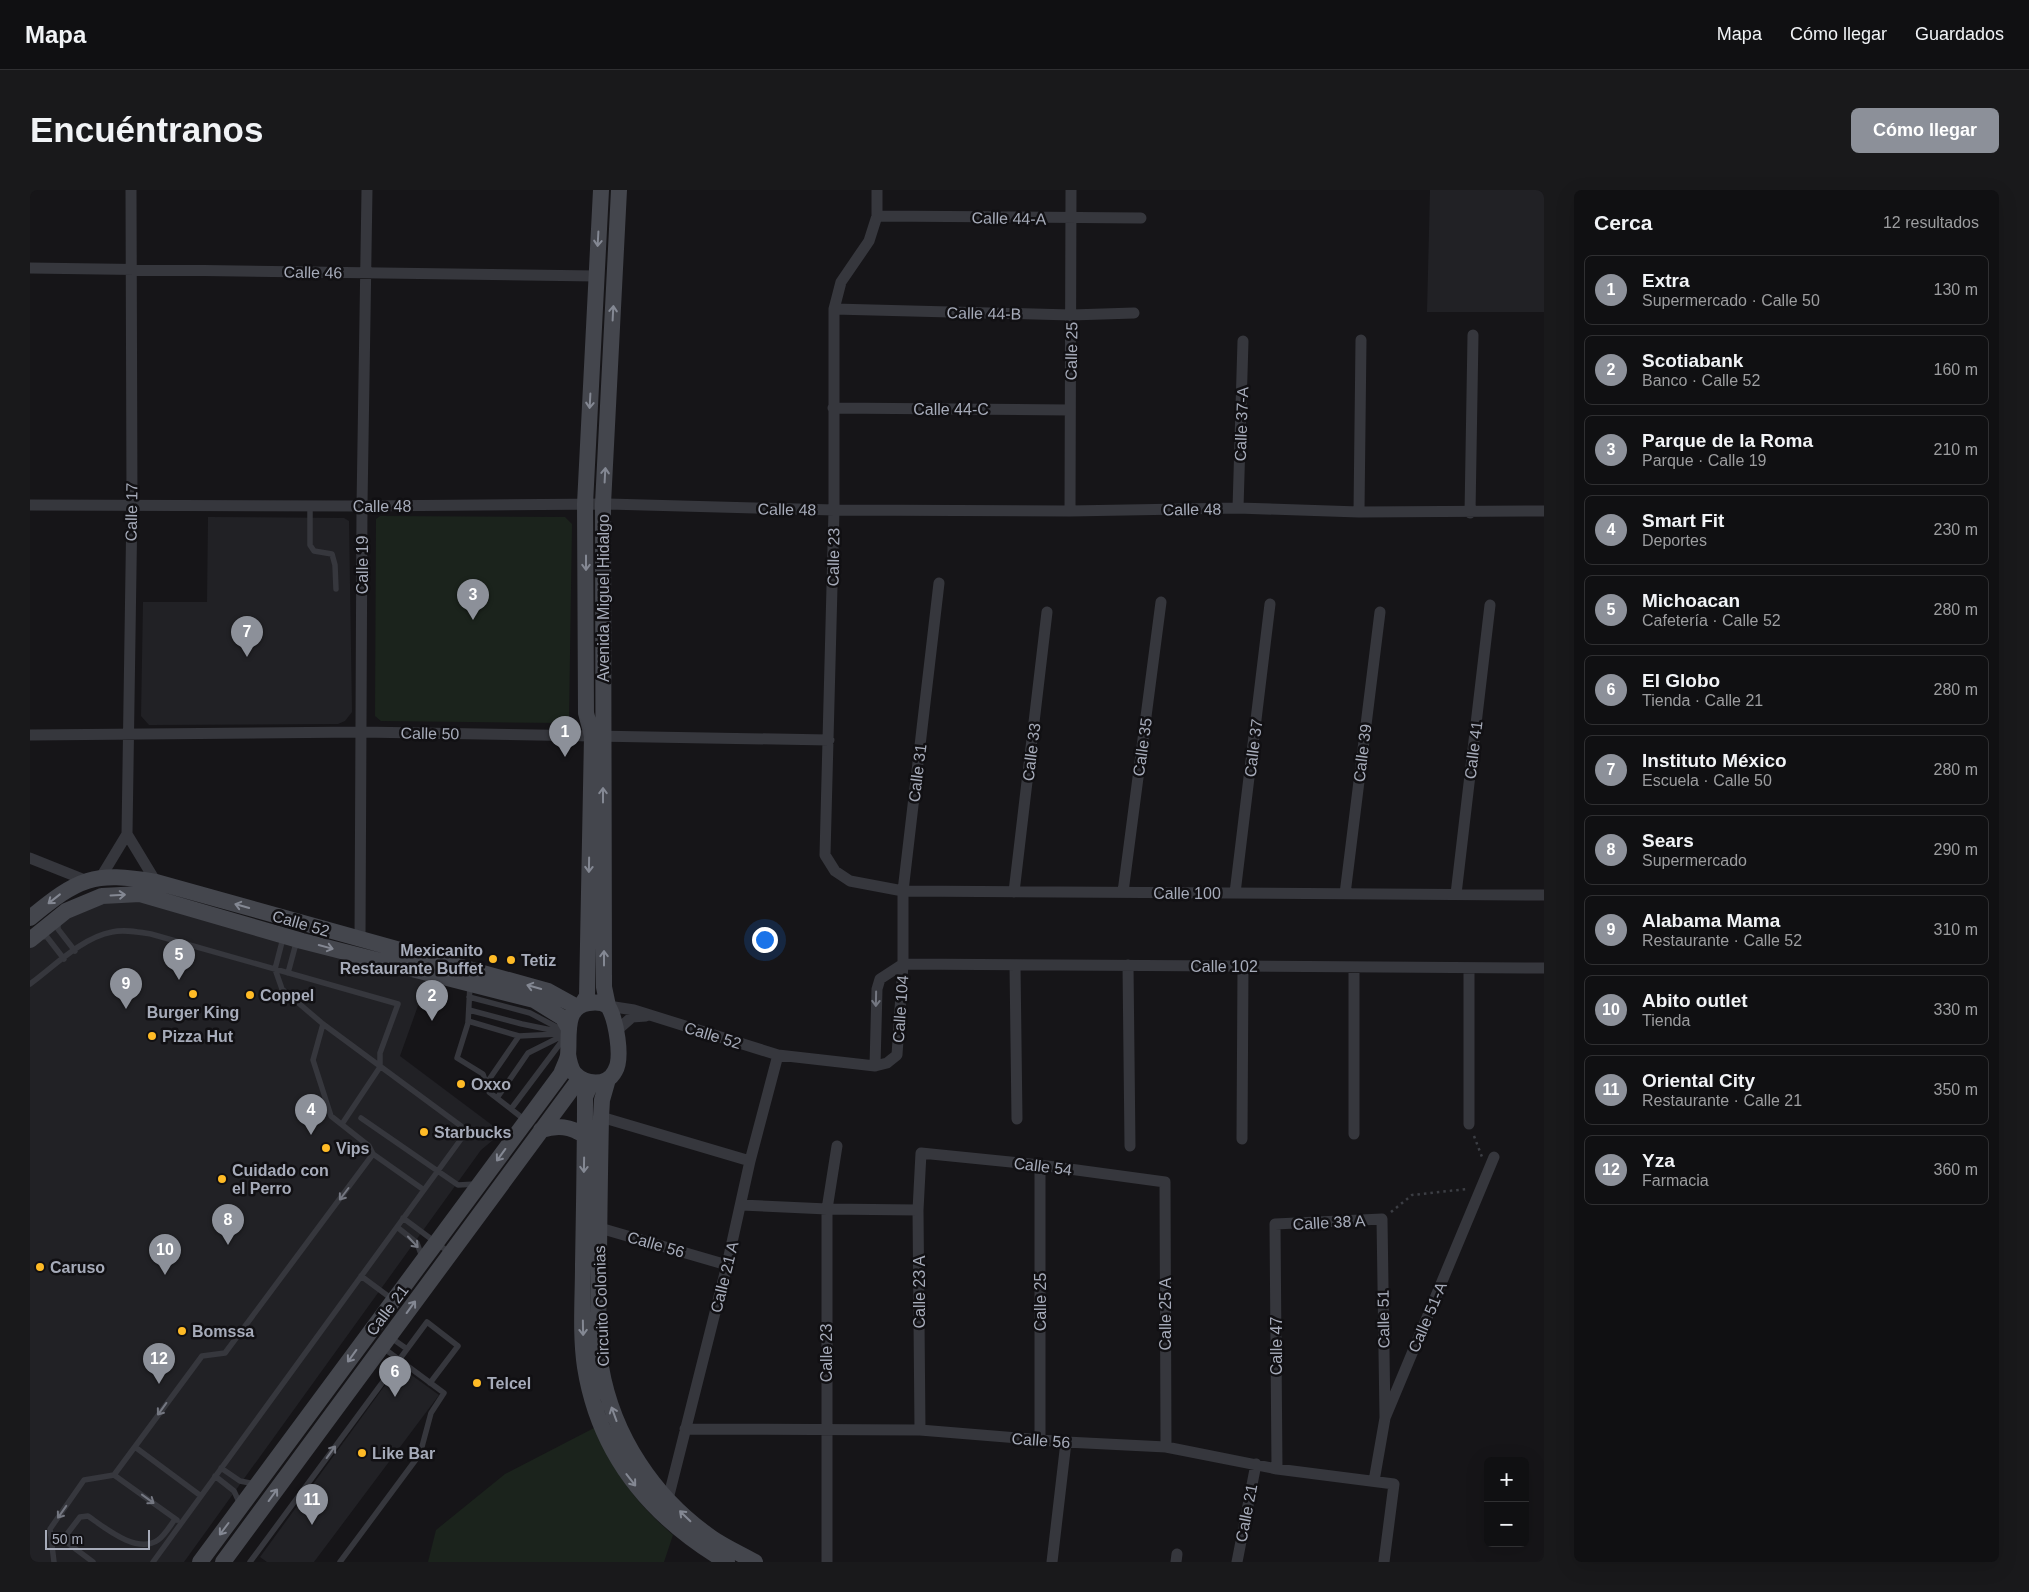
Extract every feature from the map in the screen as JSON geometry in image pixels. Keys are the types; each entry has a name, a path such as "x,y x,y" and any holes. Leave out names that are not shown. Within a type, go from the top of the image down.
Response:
{"street":[{"name":"Calle 17","path":"127,834 132,504 131,190"},
{"name":"Calle 19","path":"360,940 362,506 367,190"},
{"name":"Avenida Miguel Hidalgo","path":"601,190 585,504 586,713 597,736 604,993 608,1006"},
{"name":"Avenida Miguel Hidalgo","path":"580,1006 587,996 597,736 603,504 619,190"},
{"name":"Calle 23","path":"835,871 825,855 834,510 834,309 841,282 869,241 877,216 877,190"},
{"name":"Calle 25","path":"1070,511 1071,190"},
{"name":"Calle 44-A","path":"877,216 1141,218"},
{"name":"Calle 46","path":"30,268 596,276"},
{"name":"Calle 44-B","path":"834,309 1071,315 1134,313"},
{"path":"1470,513 1473,335"},
{"path":"1359,512 1361,340"},
{"name":"Calle 37-A","path":"1238,508 1243,341"},
{"name":"Calle 44-C","path":"833,408 1070,410"},
{"name":"Calle 48","path":"30,504 310,506 603,504 834,510 1070,511 1238,508 1359,512 1470,513 1544,511"},
{"name":"Calle 31","path":"903,964 903,892 939,583"},
{"name":"Calle 35","path":"1123,892 1161,602"},
{"name":"Calle 37","path":"1235,893 1270,604"},
{"name":"Calle 41","path":"1456,894 1490,605"},
{"name":"Calle 33","path":"1014,892 1047,612"},
{"name":"Calle 39","path":"1345,894 1380,612"},
{"name":"Calle 50","path":"30,735 361,732 829,740"},
{"path":"30,858 93,879 127,834 156,882"},
{"name":"Calle 100","path":"835,871 850,882 903,892 1544,895"},
{"name":"Calle 52","path":"30,918 58,894 93,879 126,877 156,882 360,940 471,984 548,991 580,1006"},
{"name":"Calle 52","path":"32,938 66,911 102,896 140,894 302,941 534,1000 563,1018 568,1030"},
{"name":"Calle 102","path":"903,964 1544,968"},
{"name":"Calle 104","path":"903,964 897,1055 887,1063 875,1066 877,989 880,979 903,964"},
{"path":"1015,965 1017,1119"},
{"path":"1128,966 1130,1146"},
{"path":"1242,1139 1243,966"},
{"path":"1354,967 1354,1134"},
{"path":"1469,968 1469,1124"},
{"path":"598,1002 608,1006 616,1031 618,1064 615,1072 597,1083 585,1080 570,1066 568,1030 580,1006 598,1002"},
{"name":"Calle 52","path":"608,1006 622,1007 778,1055"},
{"path":"616,1031 632,1018 648,1015"},
{"name":"Calle 21","path":"200,1562 561,1074 568,1054"},
{"path":"778,1055 875,1066"},
{"name":"Calle 21 A","path":"668,1499 728,1265 750,1161 778,1055"},
{"name":"Circuito Colonias","path":"608,1078 602,1100 591,1226 585,1365 592,1403 604,1435 626,1473 653,1507 708,1544 755,1562"},
{"name":"Calle 21","path":"223,1562 541,1130 585,1080"},
{"name":"Circuito Colonias","path":"585,1080 585,1136 601,1366 609,1402 619,1430 641,1468 708,1544 727,1562"},
{"path":"601,1117 750,1161"},
{"path":"541,1130 552,1127 568,1127 585,1136"},
{"name":"Calle 23","path":"828,1562 826,1430 827,1209 837,1146"},
{"name":"Calle 54","path":"922,1153 1040,1165 1165,1182"},
{"name":"Calle 23 A","path":"920,1430 918,1210 922,1153"},
{"name":"Calle 51-A","path":"1374,1480 1385,1418 1494,1157"},
{"name":"Calle 25","path":"1040,1165 1040,1440"},
{"name":"Calle 25 A","path":"1165,1182 1166,1447"},
{"path":"741,1205 827,1209 918,1210"},
{"name":"Calle 38 A","path":"1276,1224 1382,1220"},
{"name":"Calle 51","path":"1382,1220 1385,1418"},
{"name":"Calle 47","path":"1276,1224 1276,1469"},
{"name":"Calle 56","path":"591,1226 728,1265"},
{"path":"334,1382 348,1392"},
{"name":"Calle 56","path":"685,1428 920,1430 1066,1442 1166,1447 1276,1469 1374,1480 1394,1484 1384,1562"},
{"path":"1052,1562 1066,1442"},
{"name":"Calle 21","path":"1237,1562 1256,1464"}],"lane":[{"path":"310,506 310,545 314,551 332,554 335,565 336,589"},
{"path":"59,916 58,930 74,951"},
{"path":"30,984 91,939 113,931 132,932 151,934 398,1004 380,1053 380,1067 342,1124"},
{"path":"153,1562 464,1135 461,1126 323,1024 282,989 275,969 282,942 278,934"},
{"path":"32,938 47,937 64,959"},
{"path":"288,972 295,947 302,941"},
{"path":"471,984 468,1021 457,1058 483,1074 489,1092 526,1121"},
{"path":"469,1010 522,1024 568,1030"},
{"path":"468,1021 519,1036 568,1030"},
{"path":"323,1024 313,1060 331,1116 369,1146 373,1154 424,1190"},
{"path":"497,1098 528,1053 568,1030"},
{"path":"511,1109 568,1030"},
{"path":"486,1084 519,1036"},
{"path":"361,1118 458,1185 480,1184"},
{"path":"54,1562 50,1529 84,1480 114,1474 202,1356 225,1353 373,1154"},
{"path":"403,1218 451,1253"},
{"path":"397,1227 417,1243 424,1260"},
{"path":"362,1276 394,1300"},
{"path":"250,1562 427,1322 458,1346 430,1383"},
{"path":"386,1342 407,1349"},
{"path":"340,1562 420,1454 431,1413 444,1393 398,1360 386,1342"},
{"path":"135,1447 201,1496"},
{"path":"221,1468 240,1482 257,1485"},
{"path":"114,1474 181,1523"},
{"path":"215,1476 234,1491 242,1506"},
{"path":"94,1562 69,1544 67,1534 80,1517 88,1516 123,1539 144,1544 159,1540 175,1519"}],"path":[{"path":"1469,1124 1488,1172"},
{"path":"1382,1220 1412,1195 1482,1188"}],"shaded area":[{"path":"1430,190 1544,190 1544,312 1427,312"},
{"path":"380,516 565,517 572,524 569,719 562,723 381,721 375,716 376,519"},
{"path":"208,517 344,518 349,521 352,712 345,721 338,724 149,725 141,716 143,602 207,602"},
{"path":"121,897 429,975 400,1056 492,1125 499,1135 481,1150 184,1562 30,1562 30,948 65,915"},
{"path":"399,1366 439,1395 314,1562 267,1562 260,1557"},
{"path":"594,1428 627,1486 659,1523 673,1535 664,1562 428,1562 436,1530 505,1474"}],"place":[{"name":"Parque de la Roma","path":"473,620"},
{"name":"Instituto México","path":"247,657"},
{"name":"Extra","path":"565,757"},
{"name":"Mexicanito Restaurante Buffet","path":"493,959"},
{"name":"Tetiz","path":"511,960"},
{"name":"Michoacan","path":"179,980"},
{"name":"Burger King","path":"193,994"},
{"name":"Coppel","path":"250,995"},
{"name":"Alabama Mama","path":"126,1009"},
{"name":"Scotiabank","path":"432,1021"},
{"name":"Pizza Hut","path":"152,1036"},
{"name":"Oxxo","path":"461,1084"},
{"name":"Starbucks","path":"424,1132"},
{"name":"Smart Fit","path":"311,1135"},
{"name":"Vips","path":"326,1148"},
{"name":"Cuidado con el Perro","path":"222,1179"},
{"name":"Sears","path":"228,1245"},
{"name":"Caruso","path":"40,1267"},
{"name":"Abito outlet","path":"165,1275"},
{"name":"Bomssa","path":"182,1331"},
{"name":"Telcel","path":"477,1383"},
{"name":"Yza","path":"159,1384"},
{"name":"El Globo","path":"395,1397"},
{"name":"Like Bar","path":"362,1453"},
{"name":"Oriental City","path":"312,1525"}]}
